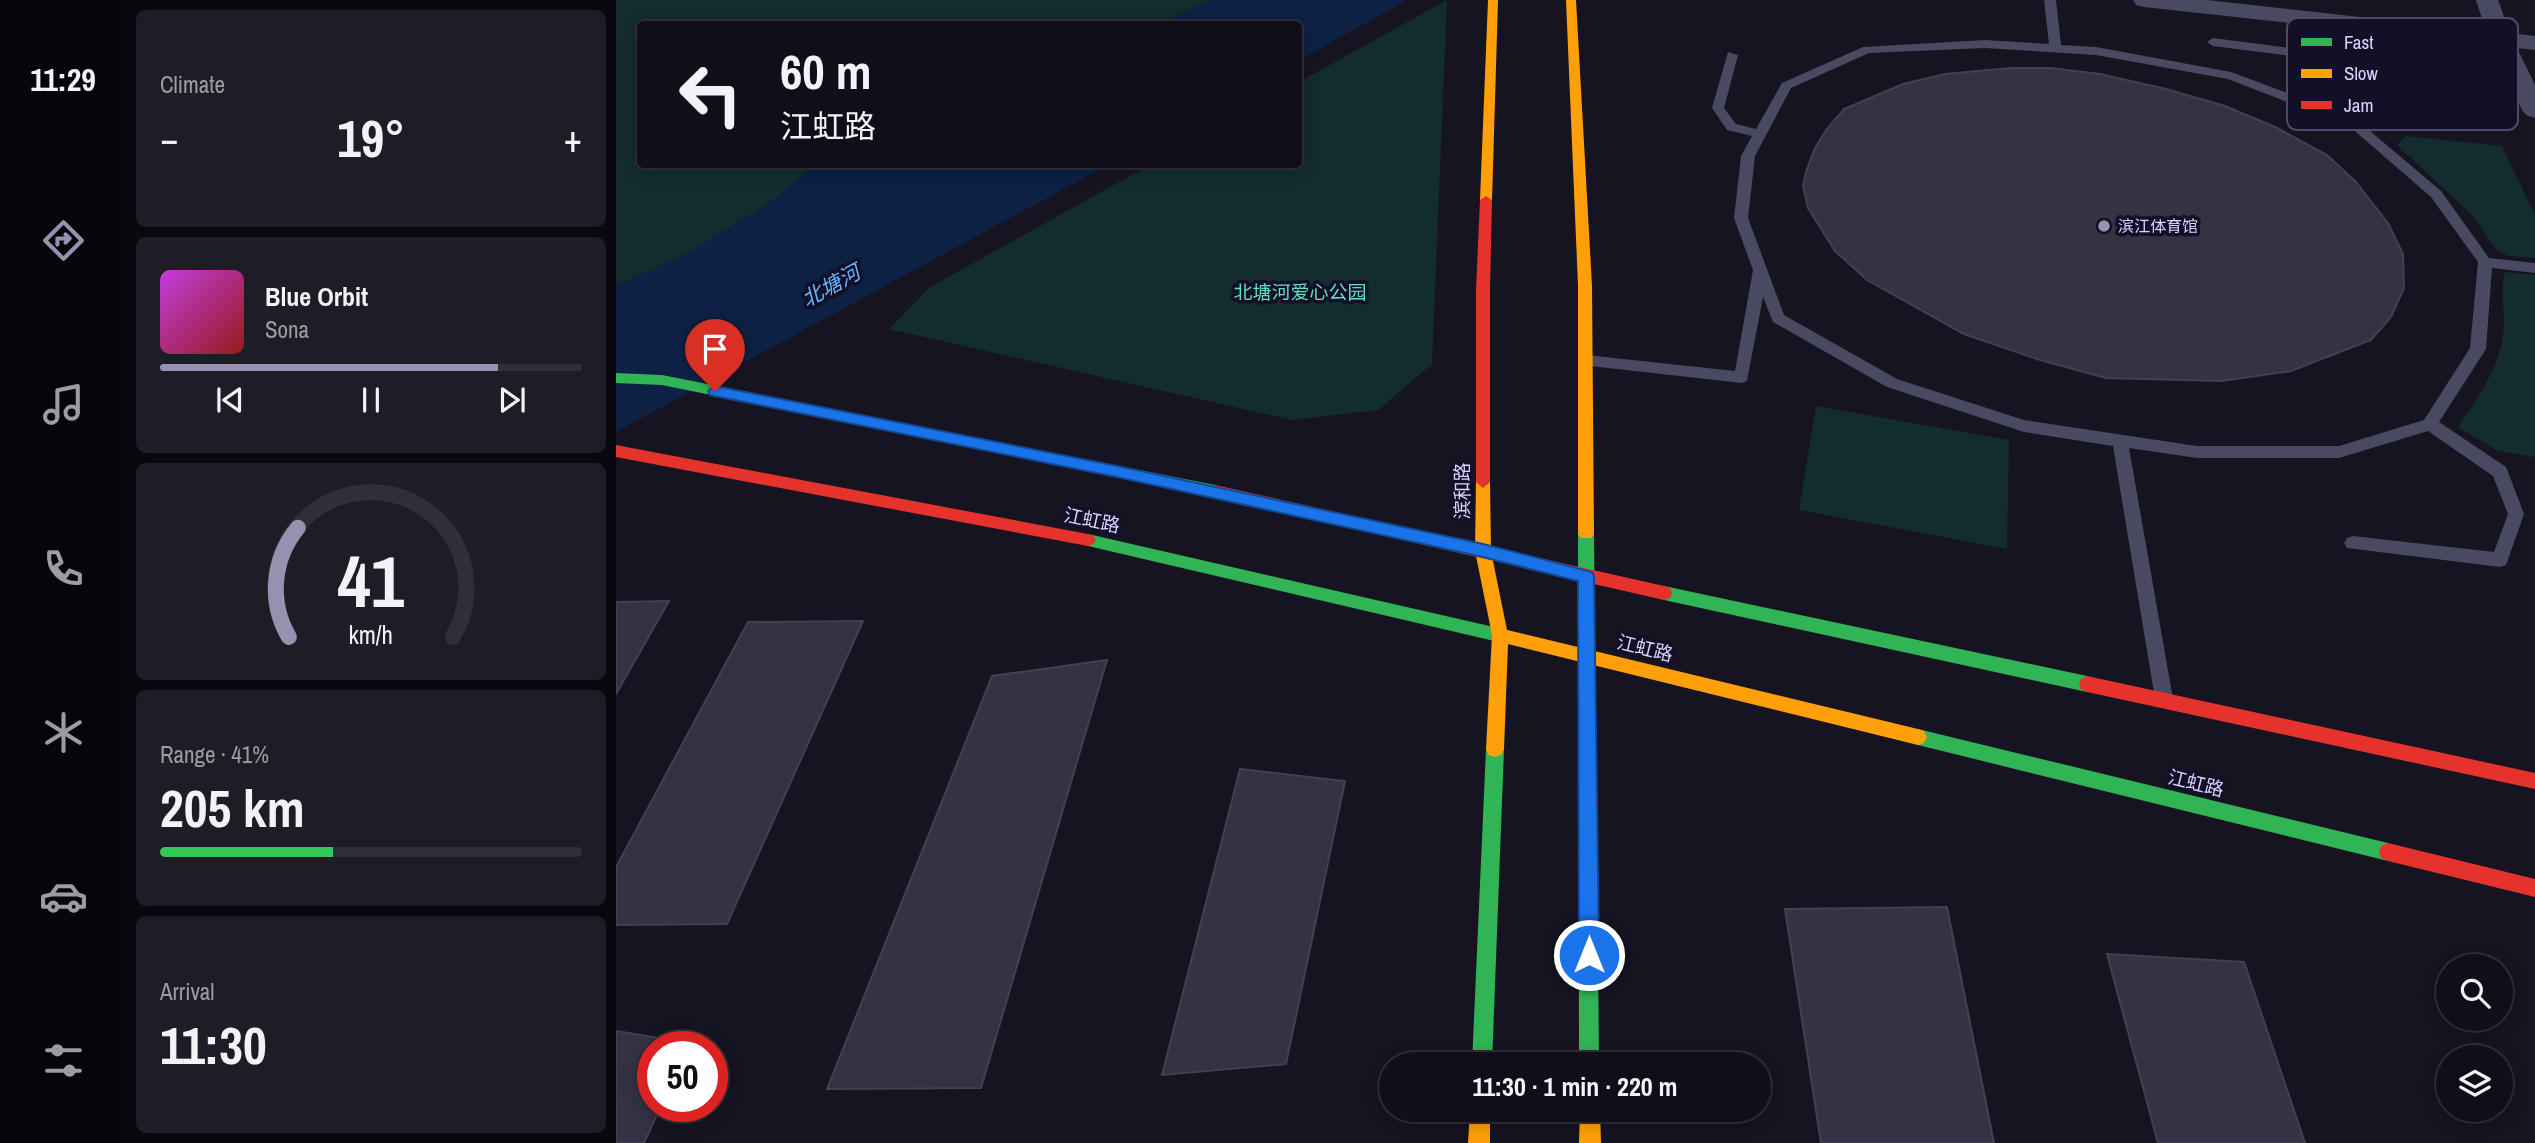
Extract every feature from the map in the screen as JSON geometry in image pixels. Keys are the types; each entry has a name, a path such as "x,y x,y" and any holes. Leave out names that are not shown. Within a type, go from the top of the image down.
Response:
{"main road":[{"name":"滨和路","path":"1483,1052 1500,635 1483,551 1483,290 1493,0"},
{"path":"1571,0 1585,286 1590,1052"},
{"path":"616,378 662,380 1117,471 1586,576 2535,781"},
{"name":"江虹路","path":"616,451 1078,538 1500,635 2535,887"},
{"path":"1479,1143 1480,1122"},
{"path":"1590,1122 1590,1143"}],"street":[{"path":"2144,0 2305,18"},
{"path":"2487,0 2493,18"},
{"path":"2518,75 2535,110"}],"lane":[{"path":"2050,0 2055,48"},
{"path":"2213,42 2287,52"},
{"path":"2287,97 2231,76 2096,51 1985,44 1867,50 1786,86 1748,156 1741,218 1778,318 1892,383 2024,426 2120,441 2197,452 2339,452 2430,424 2478,349 2485,262 2436,194 2361,130"},
{"path":"1732,55 1718,108 1732,127 1760,134"},
{"path":"2485,262 2535,268"},
{"path":"1586,361 1742,377 1760,268"},
{"path":"2353,543 2500,560 2516,514 2500,472 2430,424"},
{"path":"2120,441 2164,699"}],"green space":[{"path":"616,0 1211,0 1166,21 637,21 637,168 810,168 775,199 701,246 616,287"},
{"name":"北塘河爱心公园","path":"1447,0 1432,364 1378,410 1292,420 889,329 930,287 1145,168 1302,168 1302,80"},
{"path":"2406,136 2502,146 2535,215 2535,258 2508,256 2496,249 2472,215 2397,145"},
{"path":"2505,272 2535,275 2535,457 2498,451 2458,427 2486,384 2500,349 2504,328"},
{"path":"1816,406 2009,440 2007,549 1799,510"}],"water":[{"path":"1211,0 1407,0 1302,58 1302,21 1166,21"},
{"name":"北塘河","path":"810,168 1102,168 616,432 616,287 701,246 775,199"}],"building":[{"name":"滨江体育馆","path":"2011,68 2050,68 2100,74 2166,89 2225,106 2275,127 2327,155 2355,181 2388,223 2403,254 2404,288 2391,317 2371,340 2291,371 2221,381 2106,378 2040,360 1964,334 1867,280 1835,251 1808,208 1803,186 1806,172 1815,148 1826,130 1844,109 1903,84 1945,74"},
{"path":"669,601 616,694 616,602"},
{"path":"863,621 727,924 616,925 616,867 748,622"},
{"path":"1107,660 981,1088 827,1089 992,676"},
{"path":"1240,769 1345,781 1286,1064 1162,1075"},
{"path":"1947,907 1994,1143 1821,1143 1785,909"},
{"path":"2107,954 2244,962 2305,1143 2158,1143"},
{"path":"616,1031 637,1034 637,1122 654,1122 644,1143 616,1143"}],"traffic: fast":[{"path":"616,378 662,380 1215,491"},
{"path":"1586,534 1589,1052"},
{"path":"1088,540 1507,637"},
{"path":"1664,593 2087,684"},
{"path":"1918,737 2388,852"},
{"path":"1482,1052 1495,749"}],"traffic: slow":[{"path":"1486,200 1493,0"},
{"path":"1571,0 1585,286 1586,534"},
{"path":"1483,482 1483,551 1500,635 1495,749"},
{"path":"1507,637 1918,737"},
{"path":"1479,1143 1480,1122"},
{"path":"1590,1122 1590,1143"}],"traffic: jam":[{"path":"1483,482 1486,200"},
{"path":"616,451 1088,540"},
{"path":"1215,491 1664,593"},
{"path":"2087,684 2535,781"},
{"path":"2388,852 2535,888"}],"place":[{"name":"滨江体育馆","path":"2104,226"}],"route":[{"path":"715,391 1117,471 1586,576 1589,955"}]}
